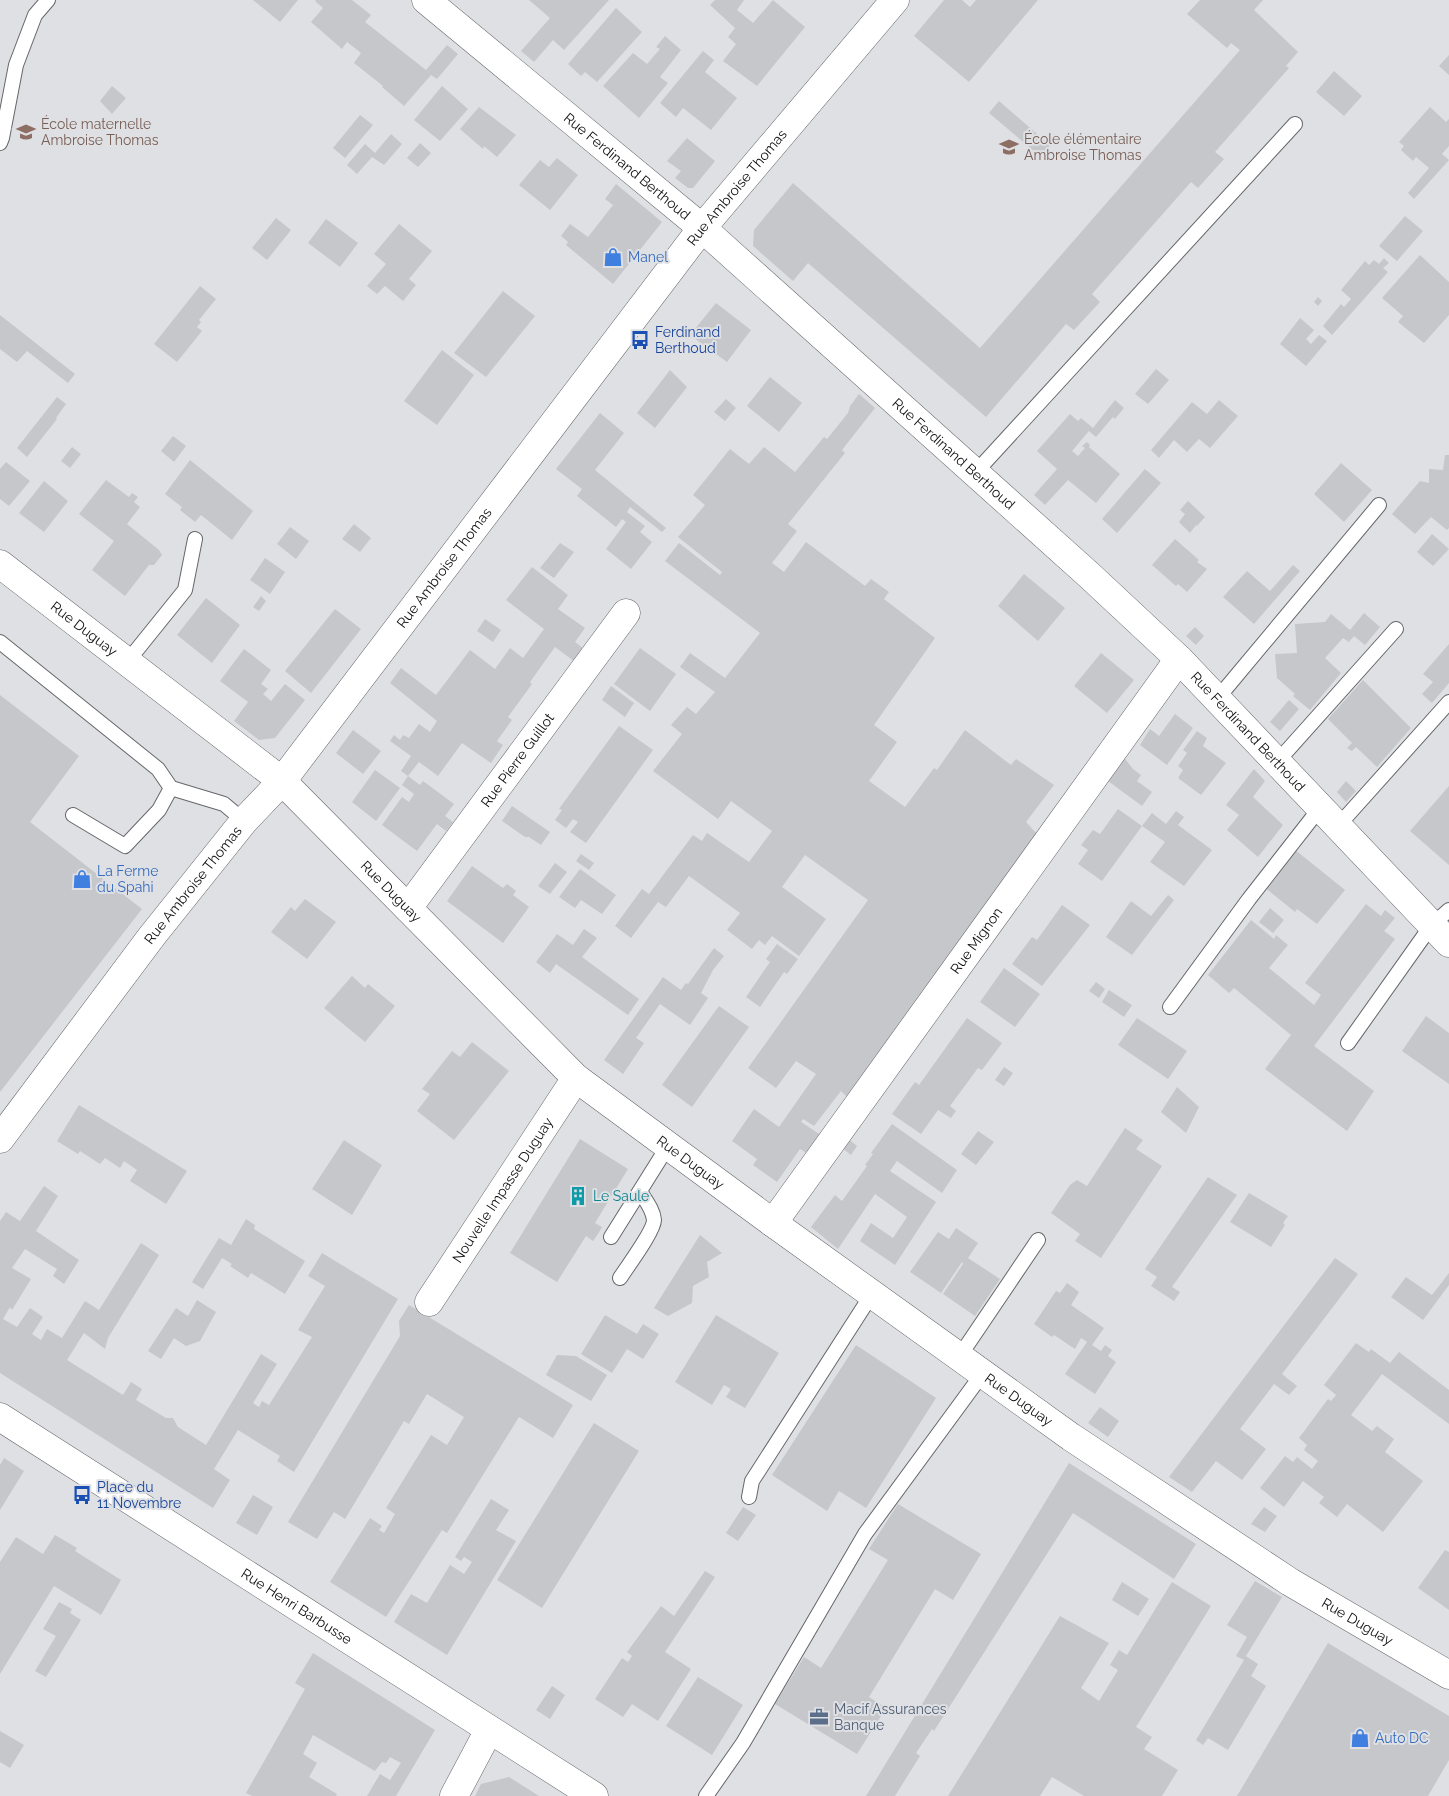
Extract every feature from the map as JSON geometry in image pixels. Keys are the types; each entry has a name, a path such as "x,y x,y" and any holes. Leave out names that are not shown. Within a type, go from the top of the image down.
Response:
{"street":[{"name":"Rue Ferdinand Berthoud","path":"426,0 702,228 1179,658 1329,817 1443,927"},
{"name":"Rue Ambroise Thomas","path":"0,1140 152,936 244,821 282,781 702,228 895,0"},
{"name":"Rue Duguay","path":"0,564 282,781 576,1078 773,1223 1072,1437 1290,1582 1449,1675"},
{"name":"Rue Pierre Guillot","path":"408,908 626,614"},
{"name":"Rue Mignon","path":"773,1223 1179,658"},
{"name":"Nouvelle Impasse Duguay","path":"430,1302 576,1078"},
{"name":"Rue Henri Barbusse","path":"0,1417 594,1796"},
{"path":"454,1796 489,1730"}],"lane":[{"path":"0,142 16,64 36,15 48,0"},
{"path":"975,473 1295,124"},
{"path":"1217,699 1379,505"},
{"path":"127,662 185,590 195,539"},
{"path":"1276,762 1396,629"},
{"path":"0,642 158,769 171,788 224,804 244,821"},
{"path":"1170,1007 1249,899 1329,817 1449,702"},
{"path":"74,815 125,846 159,810 171,788"},
{"path":"1348,1042 1443,927"},
{"path":"611,1236 668,1146"},
{"path":"620,1278 649,1234 654,1222 652,1212 640,1191"},
{"path":"959,1357 1038,1240"},
{"path":"749,1497 752,1481 872,1294"},
{"path":"706,1796 743,1743 865,1534 983,1373"}],"building":[{"path":"253,0 298,0 280,22"},
{"path":"316,0 352,0 371,15 365,22 426,70 447,45 458,54 437,79 431,75 404,106 354,63 361,53 347,42 342,49 311,22 323,8"},
{"path":"529,0 609,0 564,50 553,40 534,62 521,51 550,18"},
{"path":"715,0 744,0 737,10 753,23 773,0 805,27 757,86 723,61 736,44 728,37 735,28 710,5"},
{"path":"944,0 962,0 970,7 976,0 1038,0 969,82 914,36"},
{"path":"1200,0 1263,0 1254,10 1298,52 1286,66 1289,68 1215,152 1224,159 1198,188 1191,182 1092,294 1100,302 1074,330 1066,324 986,417 808,263 793,281 753,246 754,230 793,183 980,348 1240,50 1231,43 1227,48 1187,14"},
{"path":"616,8 642,32 597,82 585,72 581,76 568,64"},
{"path":"665,36 681,50 660,77 668,83 639,118 603,86 633,53 647,64 660,49 656,47"},
{"path":"703,51 714,60 705,72 737,98 711,130 683,108 676,117 660,103"},
{"path":"1449,55 1449,75 1439,66"},
{"path":"1334,71 1362,96 1344,116 1316,92"},
{"path":"112,86 126,98 112,114 100,101"},
{"path":"442,86 468,109 440,141 414,120"},
{"path":"999,101 1050,145 1041,157 989,113"},
{"path":"479,107 516,135 497,157 484,146 483,149 460,129"},
{"path":"1430,107 1446,122 1449,119 1449,146 1442,154 1449,160 1414,199 1408,193 1429,168 1416,157 1413,161 1401,150 1404,146 1399,142"},
{"path":"360,115 373,125 345,158 333,148"},
{"path":"391,134 402,144 384,165 372,157 357,174 347,165 365,144 375,153"},
{"path":"687,138 715,161 693,188 688,188 675,178 681,171 667,161"},
{"path":"420,143 431,153 418,167 407,158"},
{"path":"557,158 578,175 550,210 519,185 540,160 549,167"},
{"path":"616,184 662,222 613,284 566,245 568,242 561,236 570,224 588,237 613,205 605,199"},
{"path":"1405,216 1423,231 1397,261 1379,246"},
{"path":"276,218 291,230 267,260 252,248"},
{"path":"326,219 358,243 340,267 308,243"},
{"path":"399,224 432,251 409,279 416,285 403,301 385,286 377,294 367,286 386,264 374,254"},
{"path":"1420,255 1449,282 1449,315 1424,343 1398,322 1403,316 1382,298"},
{"path":"1384,258 1389,263 1383,268 1388,272 1332,335 1323,326 1341,304 1344,307 1351,299 1341,290 1365,261 1369,265 1374,260 1379,264"},
{"path":"200,286 216,299 199,320 201,322 197,327 202,331 177,362 154,344"},
{"path":"503,291 535,316 486,377 454,353"},
{"path":"1318,297 1322,301 1318,306 1314,302"},
{"path":"716,303 751,330 727,362 690,335"},
{"path":"0,315 75,374 68,383 27,351 17,362 0,349"},
{"path":"1300,318 1314,330 1306,339 1311,344 1319,335 1327,341 1306,366 1280,344"},
{"path":"442,350 474,375 437,425 404,401"},
{"path":"1156,369 1169,380 1148,404 1135,394"},
{"path":"670,370 687,387 655,428 637,413"},
{"path":"770,377 802,403 779,432 747,406"},
{"path":"859,394 875,408 842,450 845,453 788,524 797,531 772,563 784,572 806,542 865,586 871,579 889,592 884,599 935,638 874,725 897,742 869,781 905,807 934,768 937,770 965,730 1011,765 1016,759 1054,785 1026,822 1037,834 848,1098 841,1091 814,1126 803,1119 801,1122 821,1135 808,1154 800,1149 777,1182 753,1165 757,1159 732,1141 754,1109 779,1127 816,1074 796,1061 776,1088 748,1068 868,900 805,855 782,887 826,919 799,956 772,936 765,945 759,940 752,949 727,930 740,913 689,876 666,907 658,902 631,938 615,926 642,889 649,894 693,835 702,841 707,833 749,862 772,831 731,801 718,819 653,771 682,734 671,725 687,707 696,714 715,692 680,667 690,653 725,678 760,633 665,561 679,543 720,575 722,572 678,537 705,505 693,495 730,449 749,464 764,447 795,472 824,437 827,439 848,413 850,406"},
{"path":"57,397 66,404 57,419 27,457 17,448"},
{"path":"726,399 736,408 725,421 714,412"},
{"path":"1115,400 1124,408 1115,419 1113,417 1096,437 1089,431 1072,451 1078,456 1085,448 1082,446 1087,442 1090,445 1089,447 1120,474 1096,503 1068,480 1045,505 1034,495 1057,469 1037,451 1070,414 1078,421 1081,418 1093,428"},
{"path":"1219,400 1238,416 1210,448 1199,439 1187,452 1174,440 1159,458 1151,450 1192,402 1207,414"},
{"path":"600,413 624,433 595,470 666,528 662,532 630,507 627,512 645,526 640,532 652,542 631,569 606,549 626,522 622,519 616,527 577,496 582,489 556,469"},
{"path":"173,436 186,446 174,462 161,451"},
{"path":"72,447 81,454 70,468 61,461"},
{"path":"1445,455 1449,455 1449,528 1447,530 1431,517 1415,534 1392,514 1420,481 1429,483 1429,469 1443,470"},
{"path":"190,460 253,511 232,540 201,515 195,522 180,510 182,507 165,494"},
{"path":"6,462 30,481 9,506 0,499 0,469"},
{"path":"1341,463 1372,490 1344,522 1314,494"},
{"path":"1145,469 1161,483 1117,533 1102,519"},
{"path":"106,480 129,497 132,493 138,497 134,502 140,507 127,524 159,550 162,555 154,565 149,565 125,596 92,570 114,541 79,514"},
{"path":"44,481 68,501 44,532 19,513"},
{"path":"1188,501 1205,517 1190,533 1179,522 1185,514 1180,510"},
{"path":"354,524 371,538 360,552 342,539"},
{"path":"290,527 309,541 296,559 277,544"},
{"path":"1432,534 1449,549 1433,566 1417,552"},
{"path":"1175,539 1199,560 1197,562 1207,569 1187,592 1178,584 1176,586 1152,565"},
{"path":"560,543 574,552 554,578 540,568"},
{"path":"265,558 285,572 270,594 250,580"},
{"path":"1293,565 1300,571 1254,624 1223,597 1247,571 1270,591"},
{"path":"532,567 568,595 558,609 585,628 575,642 584,649 575,662 555,647 530,682 532,684 508,717 512,720 497,741 503,745 491,763 462,743 438,776 419,762 408,776 401,771 411,756 390,741 394,735 400,740 403,735 409,738 419,724 430,732 437,721 390,683 401,668 436,695 470,650 495,669 510,648 523,658 544,629 506,600"},
{"path":"1024,574 1065,608 1038,641 998,606"},
{"path":"261,596 266,601 259,611 253,607"},
{"path":"206,598 240,625 212,663 177,635"},
{"path":"335,609 361,629 311,693 285,671"},
{"path":"1364,613 1380,627 1365,645 1354,636 1349,642 1343,638 1325,658 1341,673 1310,710 1293,696 1295,694 1277,678 1275,654 1297,653 1295,624 1325,622 1331,614 1350,630"},
{"path":"485,619 501,630 493,642 477,631"},
{"path":"1195,627 1204,636 1196,645 1186,636"},
{"path":"1449,644 1449,683 1432,703 1422,694 1433,682 1423,674"},
{"path":"640,648 676,674 650,711 614,684"},
{"path":"244,649 271,670 261,684 268,689 263,694 271,701 285,684 305,700 275,738 259,740 234,721 248,702 220,681"},
{"path":"1101,653 1134,680 1107,713 1074,686"},
{"path":"1363,680 1411,728 1377,767 1356,747 1352,751 1347,748 1352,743 1328,719"},
{"path":"611,686 634,703 625,717 602,700"},
{"path":"0,695 79,756 30,822 142,909 0,1092"},
{"path":"1289,700 1299,709 1280,731 1270,722"},
{"path":"1175,714 1193,728 1167,765 1140,745 1150,729 1159,736"},
{"path":"619,726 653,750 586,843 570,832 578,822 573,819 566,828 555,820 562,810 559,809"},
{"path":"353,730 381,751 363,774 336,753"},
{"path":"1197,731 1207,738 1203,746 1226,763 1201,795 1178,778 1183,770 1178,766 1187,753 1183,750"},
{"path":"1122,755 1133,769 1141,775 1137,781 1152,792 1142,806 1104,778"},
{"path":"1254,769 1265,781 1253,797 1283,825 1258,857 1227,830 1239,815 1226,805"},
{"path":"375,770 400,788 376,821 352,802"},
{"path":"408,776 420,785 423,781 454,804 445,816 453,822 446,831 437,824 417,851 382,825 402,797 409,802 414,794 402,785"},
{"path":"1346,781 1356,791 1346,802 1337,792"},
{"path":"1449,786 1449,865 1410,831"},
{"path":"512,806 550,832 541,845 529,837 525,837 502,821"},
{"path":"1118,809 1142,826 1102,881 1078,864 1088,850 1081,845 1093,830 1100,834"},
{"path":"1176,811 1184,817 1178,825 1212,850 1184,886 1150,862 1165,842 1142,826 1152,813 1166,824"},
{"path":"1294,849 1345,890 1317,924 1297,909 1295,912 1263,886"},
{"path":"581,854 594,863 589,870 576,861"},
{"path":"555,863 567,872 550,894 538,886"},
{"path":"472,866 503,888 507,884 516,891 513,895 529,907 503,943 447,901"},
{"path":"580,869 616,895 602,914 581,900 575,908 559,897"},
{"path":"1168,895 1174,900 1132,955 1106,937 1131,901 1151,916"},
{"path":"305,899 336,922 307,959 271,932 291,907 295,911"},
{"path":"1366,904 1381,916 1385,910 1395,918 1384,931 1395,939 1314,1046 1374,1091 1347,1131 1265,1069 1291,1035 1234,988 1229,993 1208,975 1251,920 1274,939 1276,935 1288,945 1269,968 1314,1005 1321,995 1305,983"},
{"path":"1062,905 1090,925 1042,986 1012,964 1032,937 1037,940"},
{"path":"1270,908 1284,920 1273,933 1259,922"},
{"path":"584,929 597,938 582,957 639,999 628,1015 556,964 550,973 536,962 557,934 573,945"},
{"path":"777,944 798,959 787,974 784,972 760,1007 746,997 770,962 766,959"},
{"path":"714,948 724,956 713,970 701,993 708,998 690,1025 660,1004 636,1038 644,1043 623,1074 604,1060 663,977 681,990 686,983 688,984"},
{"path":"1004,968 1040,994 1015,1027 980,1002"},
{"path":"352,976 365,988 368,984 395,1006 365,1042 324,1008"},
{"path":"1096,982 1105,989 1099,998 1089,991"},
{"path":"1109,990 1132,1005 1124,1017 1102,1002"},
{"path":"719,1006 749,1027 692,1107 662,1085"},
{"path":"1426,1016 1449,1033 1449,1084 1402,1051"},
{"path":"967,1018 1002,1043 982,1070 978,1068 950,1106 956,1111 951,1118 938,1110 921,1134 892,1114 915,1082 919,1085"},
{"path":"1137,1018 1187,1051 1168,1079 1118,1045"},
{"path":"472,1042 509,1071 454,1140 417,1111 430,1094 422,1089 452,1051 460,1057"},
{"path":"1004,1067 1013,1073 1004,1086 995,1080"},
{"path":"1177,1087 1199,1107 1186,1133 1161,1112"},
{"path":"79,1105 187,1171 166,1204 130,1181 137,1170 124,1161 120,1168 105,1158 100,1164 80,1151 78,1154 57,1141"},
{"path":"892,1124 957,1170 942,1193 897,1161 890,1171 936,1202 895,1265 860,1241 871,1223 893,1238 907,1217 875,1194 838,1249 811,1227 835,1195 842,1201 867,1166 865,1165 873,1154 871,1153"},
{"path":"1125,1128 1143,1140 1136,1149 1162,1166 1101,1258 1075,1241 1080,1234 1051,1213 1070,1185 1077,1180 1087,1186"},
{"path":"978,1131 994,1142 976,1165 961,1154"},
{"path":"847,1138 857,1146 851,1155 841,1147"},
{"name":"Le Saule","path":"580,1139 628,1169 595,1223 602,1227 598,1234 593,1241 586,1236 557,1282 510,1253"},
{"path":"344,1140 382,1165 352,1215 312,1189"},
{"path":"1208,1177 1237,1195 1172,1287 1180,1292 1174,1301 1151,1286 1157,1277 1145,1269"},
{"path":"44,1186 58,1196 36,1231 79,1260 64,1284 53,1276 57,1269 25,1249 12,1268 31,1279 12,1310 10,1307 3,1319 17,1327 30,1308 43,1317 32,1334 41,1340 47,1329 62,1338 85,1301 99,1310 141,1243 159,1255 108,1338 105,1349 84,1333 67,1360 123,1395 131,1382 142,1389 136,1400 166,1418 173,1418 178,1427 206,1445 261,1354 277,1364 253,1403 259,1407 262,1401 269,1405 312,1337 298,1330 325,1286 308,1276 322,1253 398,1299 294,1472 277,1461 280,1456 238,1430 214,1469 230,1480 213,1508 0,1373 0,1221 6,1212 20,1221"},
{"path":"1249,1193 1288,1216 1283,1223 1285,1225 1271,1247 1230,1222"},
{"path":"246,1219 255,1225 254,1229 305,1261 285,1294 251,1273 248,1278 222,1258 203,1289 192,1282 219,1238 231,1245"},
{"path":"956,1228 978,1243 968,1258 1000,1279 975,1316 943,1294 963,1264 962,1262 941,1293 910,1272 938,1232 949,1239"},
{"path":"700,1235 722,1253 707,1262 709,1277 693,1286 692,1303 668,1316 654,1308"},
{"path":"1335,1258 1358,1274 1282,1374 1297,1386 1289,1395 1274,1384 1240,1429 1266,1449 1242,1480 1216,1461 1192,1492 1169,1477"},
{"path":"1449,1273 1449,1285 1423,1320 1391,1297 1406,1277 1432,1295"},
{"path":"1067,1283 1079,1292 1071,1305 1104,1328 1092,1345 1101,1351 1105,1345 1112,1350 1108,1356 1116,1362 1095,1394 1065,1374 1087,1342 1081,1338 1075,1349 1054,1335 1052,1337 1034,1324 1056,1291 1060,1293"},
{"path":"197,1300 216,1312 200,1341 186,1346 174,1338 161,1359 148,1351 176,1308 188,1316"},
{"path":"409,1305 573,1405 553,1438 519,1417 447,1533 442,1530 386,1617 330,1582 370,1518 382,1526 379,1530 384,1533 395,1514 386,1508 431,1435 447,1445 464,1417 427,1394 409,1424 404,1421 345,1519 334,1512 317,1539 288,1522 400,1336 399,1321"},
{"path":"605,1315 637,1334 643,1324 659,1334 643,1359 627,1349 612,1373 581,1354"},
{"path":"716,1315 779,1353 745,1408 726,1397 731,1389 724,1385 712,1405 675,1382"},
{"path":"1356,1343 1369,1352 1371,1349 1390,1363 1399,1352 1449,1390 1449,1424 1382,1374 1351,1415 1372,1431 1377,1426 1394,1439 1385,1452 1423,1481 1383,1532 1347,1504 1337,1517 1319,1503 1324,1497 1303,1481 1284,1507 1260,1488 1285,1456 1293,1462 1297,1457 1312,1469 1318,1461 1304,1450 1307,1445 1299,1438 1328,1399 1331,1401 1336,1395 1324,1385"},
{"path":"856,1345 936,1398 866,1508 839,1491 827,1511 772,1475"},
{"path":"557,1355 576,1356 607,1375 591,1401 546,1375"},
{"path":"1100,1407 1119,1421 1108,1437 1088,1423"},
{"path":"594,1423 639,1451 542,1608 497,1580"},
{"path":"4,1458 24,1471 0,1510 0,1465"},
{"path":"1069,1463 1196,1544 1174,1579 1073,1513 934,1731 932,1729 916,1753 920,1756 895,1796 866,1796"},
{"path":"253,1495 273,1507 257,1535 236,1523"},
{"path":"491,1499 509,1510 496,1530 516,1541 447,1655 394,1622 411,1594 427,1603 450,1565 464,1574 472,1562 464,1557 461,1561 455,1557"},
{"path":"898,1504 981,1554 953,1600 935,1589 869,1697 886,1708 857,1754 775,1704 804,1657 821,1668 888,1560 869,1549"},
{"path":"743,1507 756,1515 738,1541 726,1533"},
{"path":"1264,1507 1277,1516 1265,1532 1251,1524"},
{"path":"55,1535 77,1548 75,1551 121,1580 101,1615 54,1586 0,1674 0,1562 16,1537 43,1554"},
{"path":"1445,1550 1449,1552 1449,1610 1418,1588"},
{"path":"705,1571 715,1577 665,1652 691,1669 658,1721 632,1704 623,1717 595,1699 622,1658 628,1662 632,1656 627,1652 661,1606 674,1616"},
{"path":"1255,1581 1282,1597 1246,1656 1258,1664 1251,1676 1266,1686 1228,1750 1208,1738 1203,1745 1196,1740 1244,1660 1236,1656 1247,1637 1227,1625"},
{"path":"1122,1582 1149,1599 1138,1616 1112,1600"},
{"path":"1172,1582 1211,1606 1136,1727 1152,1737 1144,1749 1178,1770 1162,1796 1084,1796 1052,1777 1040,1796 948,1796 1060,1616 1109,1643 1081,1688 1099,1701 1118,1670 1110,1665 1119,1650 1127,1655"},
{"path":"59,1602 72,1609 70,1613 81,1620 46,1677 35,1671 56,1636 43,1629"},
{"name":"Auto DC","path":"1328,1643 1449,1716 1449,1760 1428,1796 1237,1796"},
{"path":"313,1653 435,1730 396,1796 367,1796 380,1774 390,1780 401,1763 390,1757 386,1763 382,1762 375,1771 313,1735 303,1754 317,1763 309,1777 337,1794 336,1796 252,1796 246,1793 305,1689 295,1683"},
{"path":"698,1677 743,1705 712,1755 666,1726"},
{"path":"552,1686 565,1695 550,1719 536,1710"},
{"path":"0,1731 24,1745 10,1768 0,1762"},
{"path":"509,1777 539,1796 475,1796 481,1784"}],"place":[{"name":"École maternelle Ambroise Thomas","path":"26,132"},
{"name":"École élémentaire Ambroise Thomas","path":"1009,147"},
{"name":"Manel","path":"613,257"},
{"name":"Ferdinand Berthoud","path":"640,340"},
{"name":"La Ferme du Spahi","path":"82,879"},
{"name":"Le Saule","path":"578,1196"},
{"name":"Place du 11 Novembre","path":"82,1495"},
{"name":"Macif Assurances Banque","path":"819,1717"},
{"name":"Auto DC","path":"1360,1738"}]}
